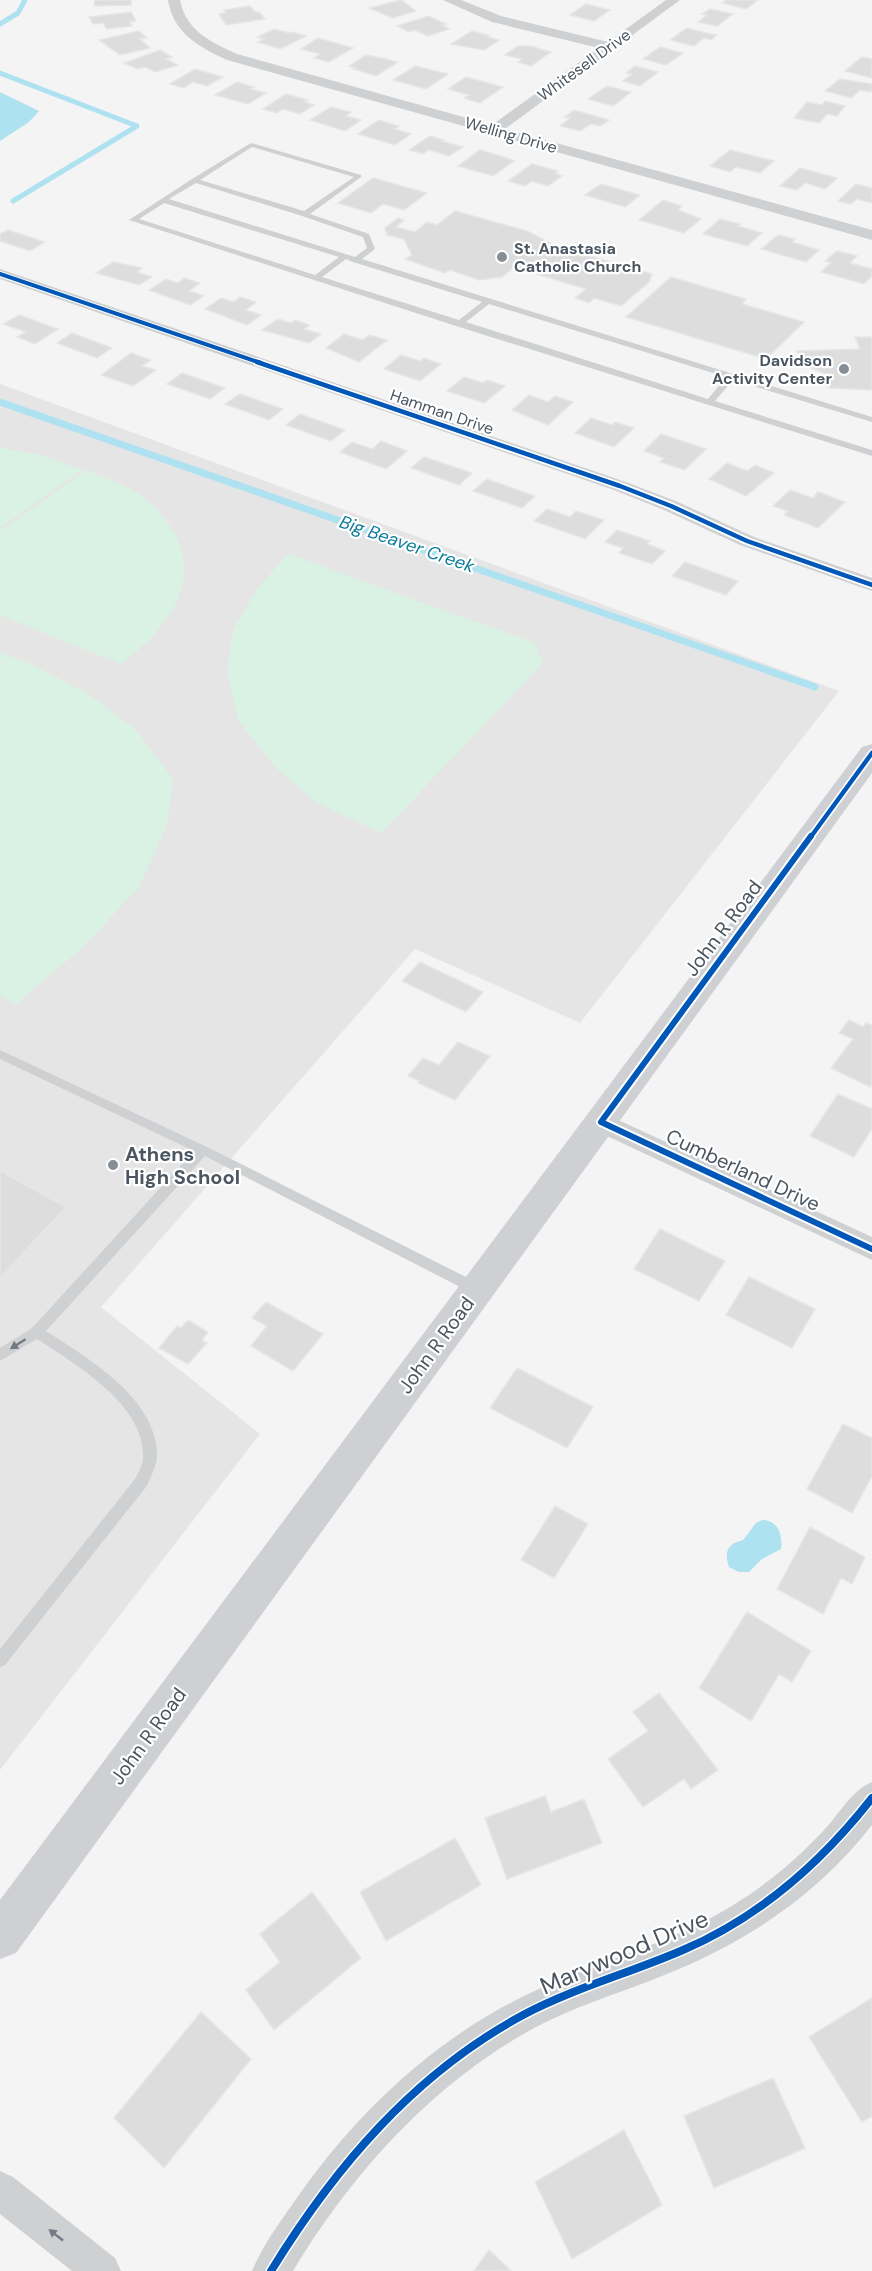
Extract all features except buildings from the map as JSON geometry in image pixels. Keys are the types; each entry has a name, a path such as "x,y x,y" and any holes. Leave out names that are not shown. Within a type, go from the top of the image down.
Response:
{"main road":[{"name":"John R Road","path":"0,1937 872,753"}],"street":[{"name":"Welling Drive","path":"174,0 179,18 190,33 212,48 232,57 872,236"},
{"path":"449,0 497,19 609,46"},
{"name":"Whitesell Drive","path":"494,130 674,0"},
{"name":"Hamman Drive","path":"0,274 620,486 671,506 747,541 872,585"},
{"name":"Cumberland Drive","path":"601,1122 872,1249"},
{"name":"Marywood Drive","path":"271,2271 306,2216 347,2159 377,2125 445,2066 531,2011 705,1940 750,1914 788,1888 820,1859 851,1826 872,1798"},
{"path":"0,2190 102,2271"}],"lane":[{"path":"305,214 359,176 251,145 133,220 872,453"},
{"path":"194,180 305,214 366,236 371,249 356,260"},
{"path":"163,200 872,420"},
{"path":"316,278 345,256"},
{"path":"459,324 488,301"},
{"path":"709,403 732,376"},
{"path":"0,1054 121,1113 203,1149 477,1289"},
{"path":"0,1355 37,1332 203,1149"},
{"path":"0,1660 141,1483 149,1468 151,1454 148,1432 134,1408 90,1369 37,1332"}],"shaded area":[{"name":"Athens High School","path":"0,384 839,691 580,1023 415,949 101,1307 260,1434 0,1770"}],"green space":[{"path":"0,447 39,455 82,470 0,528"},
{"path":"86,470 129,488 154,506 169,525 180,546 184,566 183,585 166,620 153,636 121,664 0,615 0,531"},
{"path":"288,554 535,643 543,663 381,833 315,801 274,766 238,720 227,672 233,630 257,589"},
{"path":"0,652 30,664 87,693 136,730 173,779 167,825 139,887 82,948 16,1004 0,996"}],"water":[{"path":"0,92 39,111 29,122 0,141"},
{"path":"762,1520 776,1525 781,1539 781,1549 762,1559 749,1572 739,1572 729,1567 727,1553 730,1546 743,1540 756,1523"}],"waterway":[{"name":"Big Beaver Creek","path":"0,24 18,13 25,0"},
{"name":"Big Beaver Creek","path":"0,73 137,126 13,201"},
{"name":"Big Beaver Creek","path":"0,402 815,687"}],"cycle path":[{"path":"0,274 620,486 671,506 747,541 872,585"},
{"path":"872,753 601,1122 872,1249"},
{"path":"271,2271 313,2206 359,2147 384,2120 441,2070 494,2033 531,2011 574,1992 683,1951 753,1913 797,1879 837,1841 872,1798"}],"place":[{"name":"St. Anastasia Catholic Church","path":"502,257"},
{"name":"Davidson Activity Center","path":"844,369"},
{"name":"Athens High School","path":"113,1165"}]}
